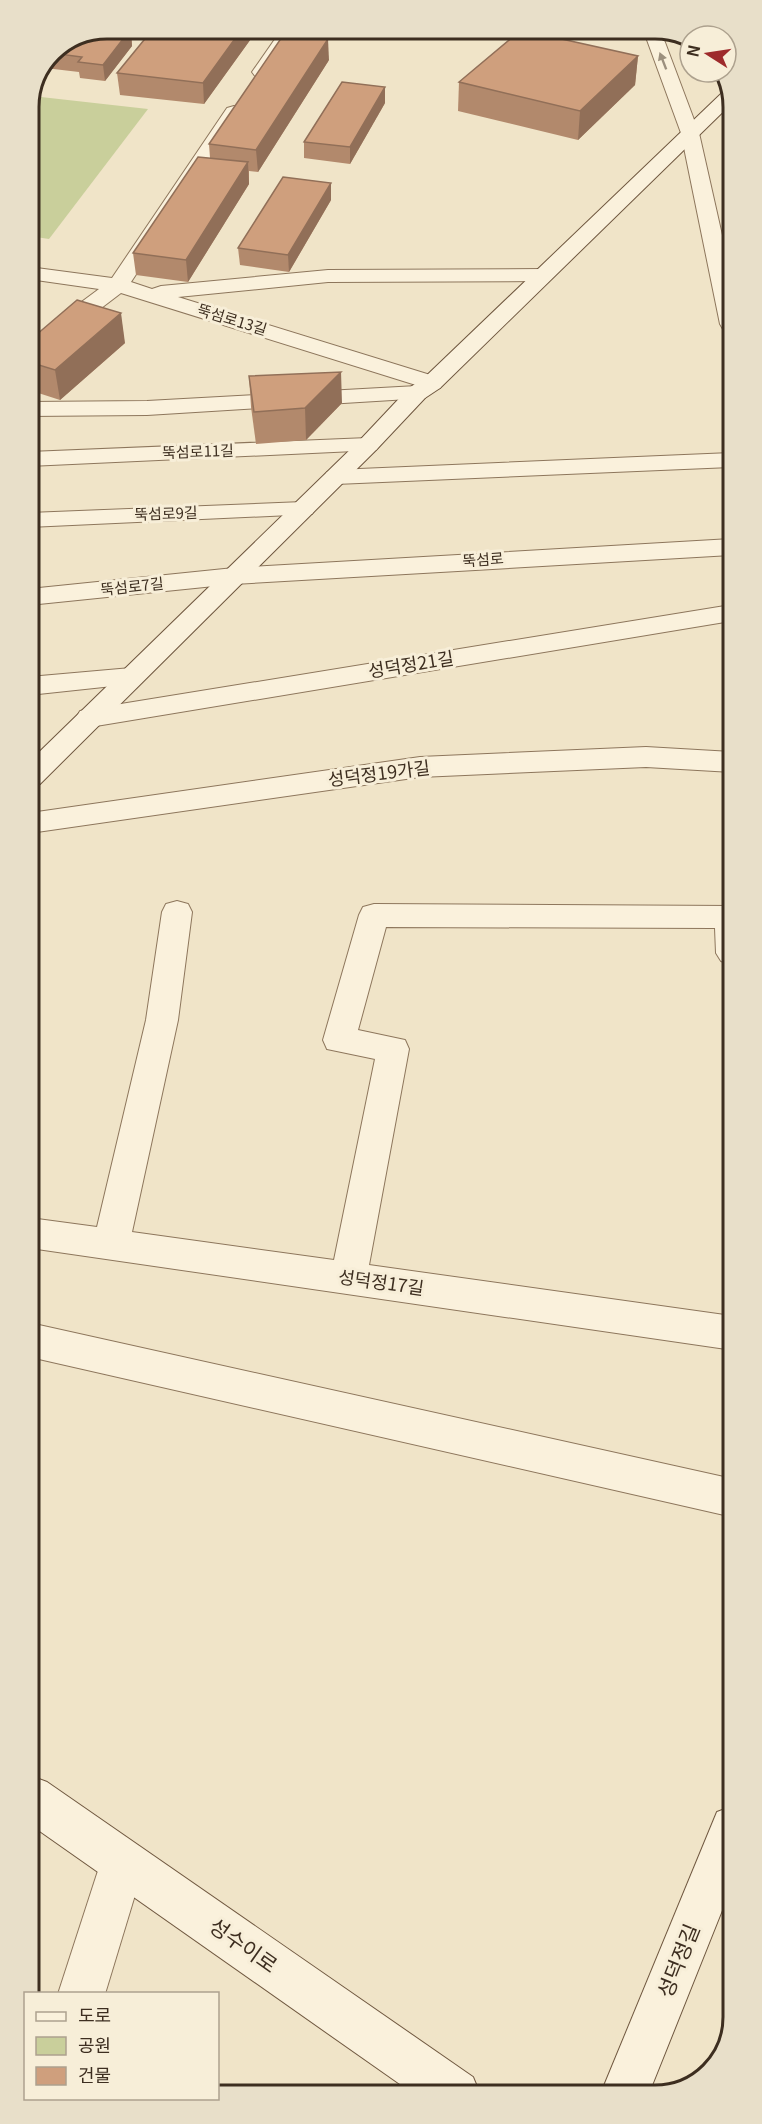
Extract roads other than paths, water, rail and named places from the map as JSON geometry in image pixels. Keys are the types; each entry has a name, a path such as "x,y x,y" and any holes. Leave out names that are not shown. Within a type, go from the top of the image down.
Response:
{"street":[{"path":"39,344 118,285 283,39"},
{"path":"655,39 690,133 723,287"},
{"path":"39,768 368,446 424,388 722,102"},
{"name":"뚝섬로13길","path":"39,274 118,285 424,388"},
{"path":"147,294 328,276 543,275"},
{"path":"39,410 147,408 424,388"},
{"name":"뚝섬로11길","path":"39,459 368,446"},
{"path":"336,477 723,460"},
{"name":"뚝섬로9길","path":"39,520 303,509"},
{"name":"뚝섬로","path":"234,576 723,547"},
{"name":"뚝섬로7길","path":"39,596 234,576"},
{"name":"성덕정21길","path":"90,718 723,614"},
{"path":"39,685 131,677"},
{"name":"성덕정19가길","path":"39,822 420,767 646,757 723,761"},
{"path":"111,1244 162,1020 177,912"},
{"path":"348,1278 393,1048 339,1040 374,915 723,916"},
{"name":"성덕정17길","path":"39,1234 723,1332"},
{"path":"39,1342 723,1496"},
{"name":"성수이로","path":"39,1804 443,2085"},
{"name":"성덕정길","path":"628,2085 723,1853"},
{"path":"82,1992 122,1862"}]}
